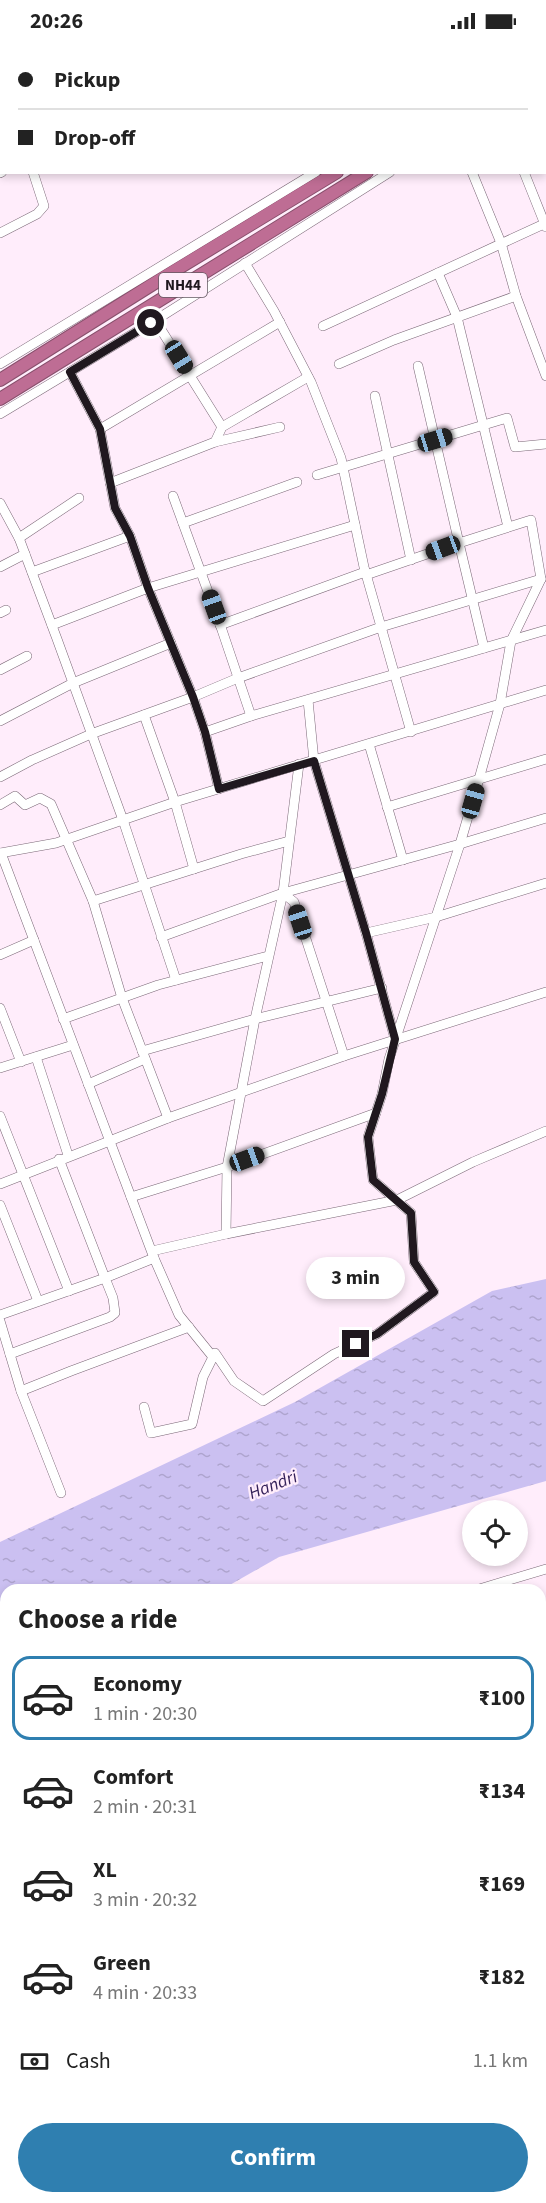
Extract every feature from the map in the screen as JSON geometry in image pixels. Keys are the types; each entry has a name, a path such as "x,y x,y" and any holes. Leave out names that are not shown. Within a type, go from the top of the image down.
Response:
{"highway":[{"name":"NH44","path":"0,380 334,174"},
{"name":"NH44","path":"0,399 364,174"}],"street":[{"path":"0,233 37,214 44,206 34,174"},
{"path":"1,361 313,174"},
{"path":"0,414 155,320 387,174"},
{"path":"473,174 501,243 516,296 546,376"},
{"path":"323,326 501,243 546,225 525,174"},
{"path":"245,263 280,322 308,377 342,467 366,574 411,732"},
{"path":"438,273 457,317 508,527"},
{"path":"339,364 394,340 516,296"},
{"path":"155,320 222,427"},
{"path":"100,429 280,322"},
{"path":"418,366 484,648"},
{"path":"70,372 100,429 115,508 130,536 148,588 193,697 205,732 219,789"},
{"path":"215,442 222,427 308,377"},
{"path":"375,396 411,560"},
{"path":"317,475 507,418 515,447 546,444"},
{"path":"110,483 215,442 280,427"},
{"path":"183,524 297,482"},
{"path":"173,496 251,716"},
{"path":"19,538 79,498"},
{"path":"0,503 19,538 52,625 123,820 176,980"},
{"path":"144,1407 151,1433 192,1424 203,1377 215,1353 234,1381 263,1401 334,1354 377,1334 434,1292 414,1262 411,1213 373,1180 368,1137 395,1039 460,844 479,779 500,704 512,641 541,579 531,520 220,625"},
{"path":"52,625 148,588 355,525"},
{"path":"32,572 130,536"},
{"path":"0,567 25,554"},
{"path":"0,777 91,734 144,716 238,678 381,627 541,579"},
{"path":"205,732 251,716 546,630"},
{"path":"0,721 73,683 171,643"},
{"path":"0,670 27,656"},
{"path":"213,1356 179,1315 153,1255 1,853 65,840 175,802 546,690"},
{"path":"308,700 314,761 366,933 395,1039"},
{"path":"144,716 175,802 194,869"},
{"path":"369,744 403,860"},
{"path":"387,807 546,759"},
{"path":"226,1234 227,1167 255,1019 283,893 299,764"},
{"path":"0,805 15,796 25,805 40,798 51,804 93,901 122,998 168,1118"},
{"path":"161,937 283,893 546,818"},
{"path":"93,901 289,841"},
{"path":"366,933 436,916 546,883"},
{"path":"283,893 294,902 344,1056"},
{"path":"0,955 34,940"},
{"path":"63,1019 176,980 268,956"},
{"path":"88,1084 144,1055 255,1019 381,988"},
{"path":"0,1184 168,1118 242,1094 344,1056 546,992"},
{"path":"0,1008 21,1062"},
{"path":"0,1068 73,1046"},
{"path":"10,1354 110,1317 115,1313 115,1307 64,1157 36,1057"},
{"path":"131,1197 227,1167 376,1113"},
{"path":"0,1116 69,1291"},
{"path":"0,1315 105,1278 153,1255 226,1234 397,1200 473,1162 546,1131"},
{"path":"0,1205 38,1301"},
{"path":"0,1321 21,1391 61,1493"},
{"path":"21,1391 189,1327"},
{"path":"496,1584 546,1569"}],"water":[{"name":"Handri","path":"546,1279 546,1481 479,1500 462,1500 462,1505 279,1557 232,1584 0,1584 0,1542 295,1402 492,1291"}],"route":[{"path":"151,323 70,372 100,429 115,508 130,536 148,588 193,697 205,732 219,789 314,761 366,933 395,1039 382,1094 368,1137 373,1180 411,1213 414,1262 434,1292 377,1334 356,1344"}]}
